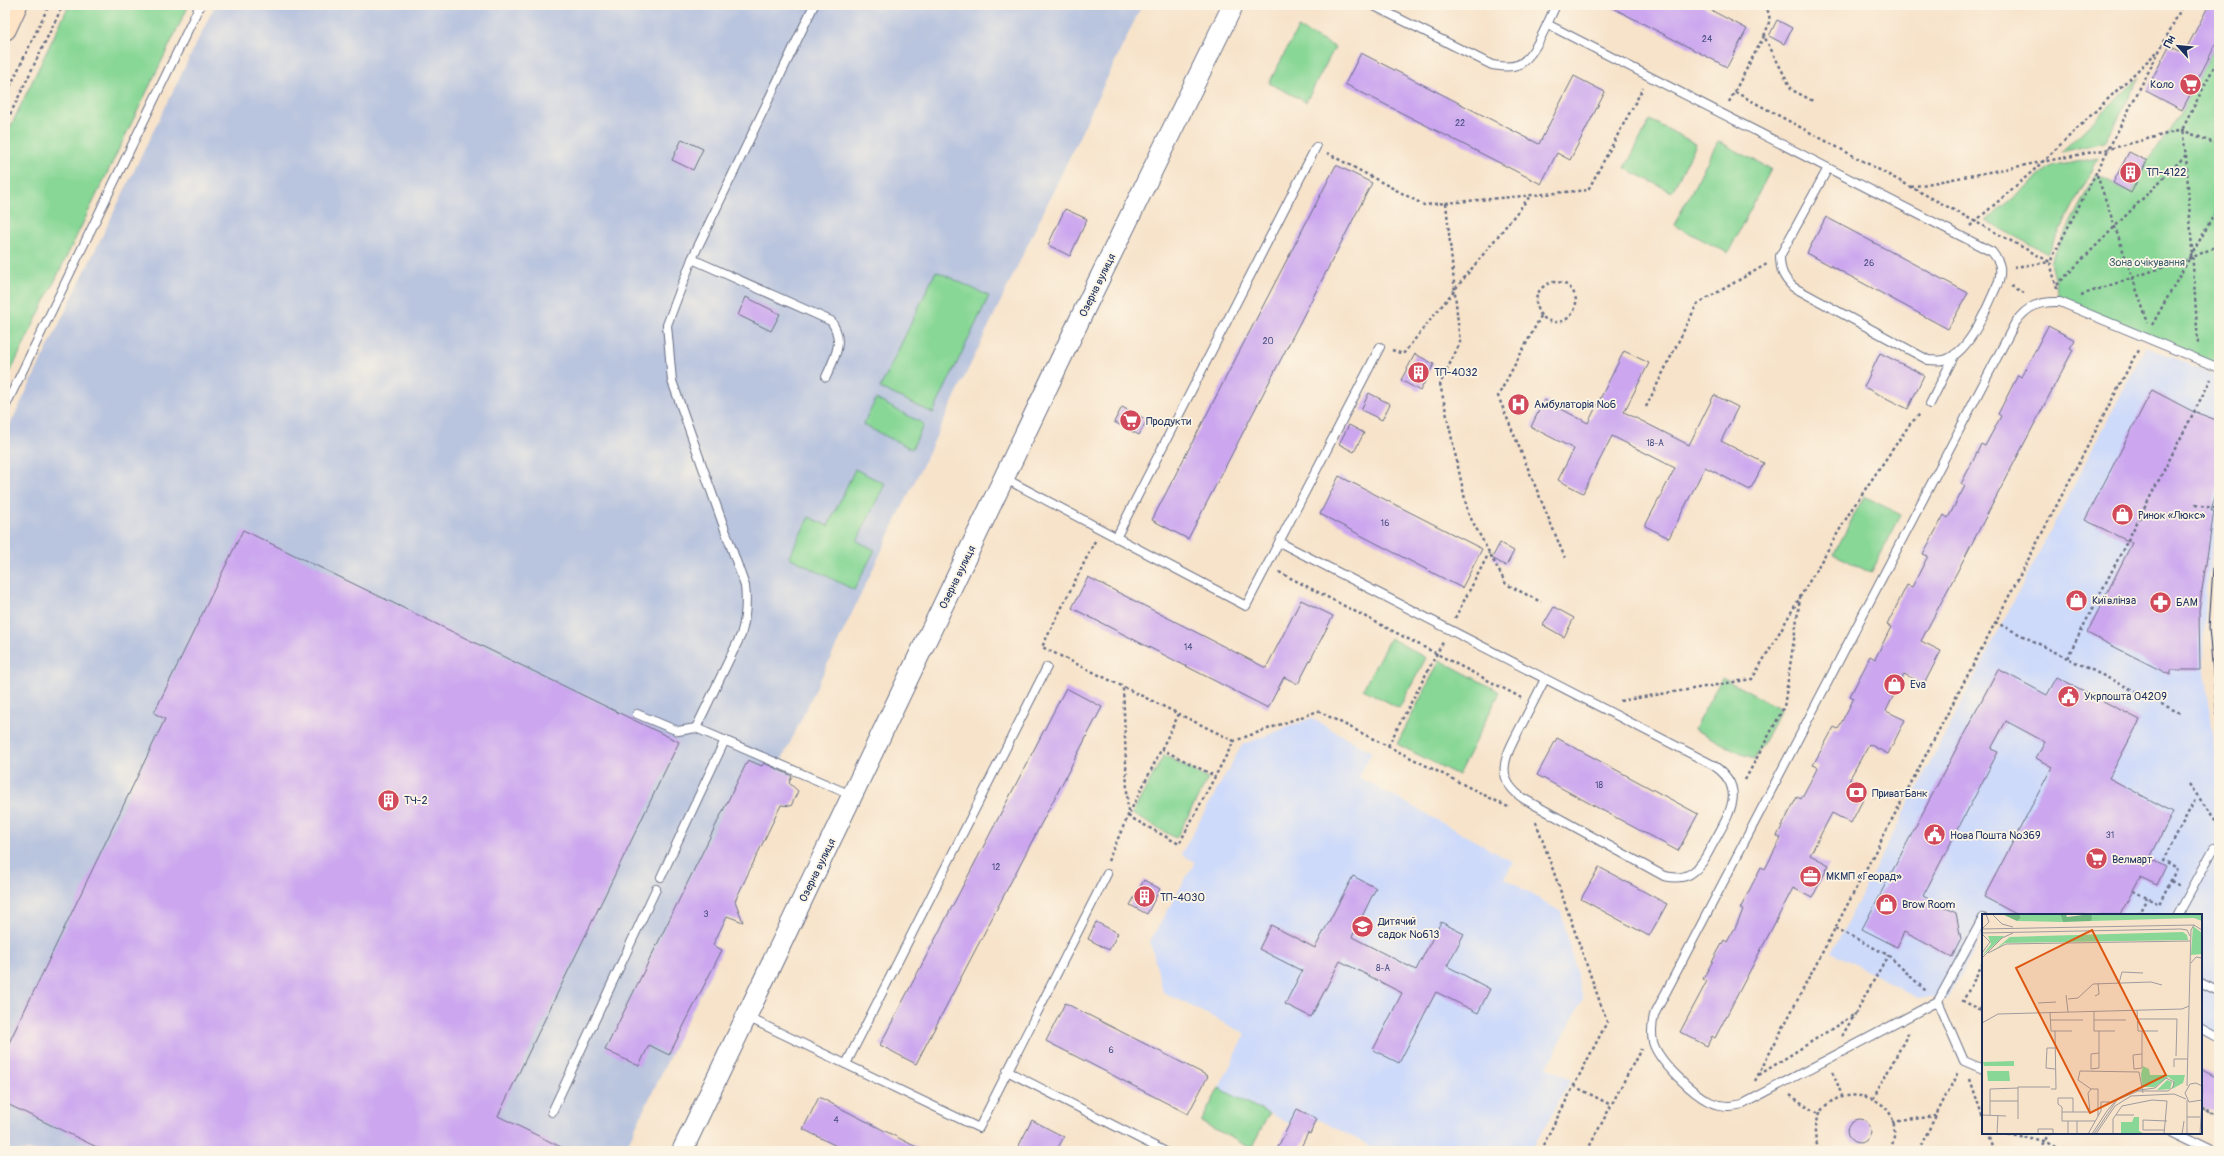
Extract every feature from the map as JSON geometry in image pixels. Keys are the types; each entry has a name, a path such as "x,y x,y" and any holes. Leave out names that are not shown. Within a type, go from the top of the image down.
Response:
{"main road":[{"path":"5,29 16,5"}],"street":[{"name":"Озерна вулиця","path":"682,1151 1004,478 1233,5"}],"lane":[{"path":"5,407 200,5"},
{"path":"696,728 741,635 746,618 747,600 745,586 672,381 667,325 692,259 814,5"},
{"path":"1372,5 1492,65 1518,65 1530,56 1556,5"},
{"path":"1547,24 1960,234 1992,252 1998,259 2001,269 1999,281 1967,344 1956,354 1943,360 1928,360 1793,288 1784,278 1780,267 1780,256 1828,168"},
{"path":"1116,538 1316,147"},
{"path":"692,259 831,321 837,330 839,340 838,349 826,377"},
{"path":"1982,920 1938,1002 1743,1104 1730,1108 1710,1102 1696,1093 1659,1055 1653,1042 1651,1028 1658,1008 2023,312 2042,302 2060,302 2199,362 2219,368"},
{"path":"1004,478 1246,606 1380,347"},
{"path":"1930,404 1956,354"},
{"path":"1279,542 1449,629 1722,771 1729,780 1733,791 1733,802 1730,812 1701,866 1684,877 1674,878 1664,876 1515,793 1509,785 1505,775 1504,765 1506,754 1545,679"},
{"path":"846,1064 1048,667"},
{"path":"637,714 678,731 696,728 852,796"},
{"path":"661,877 725,740"},
{"path":"2179,914 2214,848"},
{"path":"746,1017 979,1128 1107,874"},
{"path":"552,1112 656,889"},
{"path":"2202,984 2219,992"},
{"path":"1938,1002 1964,1061 1982,1069"},
{"path":"2202,1029 2219,1038"},
{"path":"1007,1072 1164,1151"},
{"path":"2173,1134 2208,1151"}],"path":[{"path":"5,97 49,5"},
{"path":"5,126 63,5"},
{"path":"1723,114 1764,36 1770,21 1768,10 1764,5"},
{"path":"2183,5 2050,262 2057,286 2186,156"},
{"path":"1764,36 1792,90 1813,101"},
{"path":"1960,234 2043,162 2161,48"},
{"path":"2215,380 2211,379 2199,362 2191,258 2186,156 2182,130 2219,57"},
{"path":"1316,147 1424,205 1588,190 1650,76"},
{"path":"1735,92 2050,262"},
{"path":"1910,187 2109,149 2182,130 2219,146"},
{"path":"2096,174 2150,329 2219,206"},
{"path":"1380,347 1403,354 1531,196"},
{"path":"1446,203 1460,343 1440,384 1468,513 1506,584 1541,602"},
{"path":"2060,302 2191,258 2219,245"},
{"path":"1646,407 1697,304 1780,256"},
{"path":"2001,269 2050,262"},
{"path":"1999,281 2042,302"},
{"path":"1557,282 1569,287 1575,298 1575,304 1570,316 1559,322 1552,322 1541,316 1536,304 1536,297 1544,286 1557,282"},
{"path":"1541,316 1498,396 1565,558"},
{"path":"1743,1104 2144,339"},
{"path":"2067,658 2211,379"},
{"path":"1595,705 1752,679 1852,507 1910,424 1930,404"},
{"path":"2195,505 2219,509"},
{"path":"1101,530 1042,647 1234,741"},
{"path":"1388,746 1489,553"},
{"path":"1266,565 1533,704"},
{"path":"1733,802 1784,707 1800,596"},
{"path":"1995,622 2180,713"},
{"path":"1123,686 1128,816"},
{"path":"1128,816 1178,844 1234,741 1318,711 1515,810"},
{"path":"1107,874 1107,863 1128,816 1179,714"},
{"path":"1161,749 1215,776"},
{"path":"2188,784 2219,825"},
{"path":"2133,891 2159,904 2177,868 2163,860 2196,798"},
{"path":"1529,801 1607,1022 1540,1151"},
{"path":"2139,914 2147,898"},
{"path":"1835,928 1888,955 1938,1002"},
{"path":"1758,1075 1855,1014 1888,955"},
{"path":"1982,966 1963,1001 1982,1010"},
{"path":"1873,1099 1921,1010"},
{"path":"1587,1151 1651,1028"},
{"path":"1828,1059 1842,1096"},
{"path":"1918,1151 1964,1061"},
{"path":"1964,1061 1982,1115"},
{"path":"1574,1086 1611,1105"},
{"path":"1777,1086 1819,1115"},
{"path":"1819,1151 1815,1141 1815,1128 1819,1115 1829,1104 1842,1096 1853,1094 1873,1099 1881,1105 1892,1122 1894,1132 1890,1151"},
{"path":"2202,1108 2219,1116"},
{"path":"1892,1122 1936,1116"},
{"path":"1988,1134 1994,1151"},
{"path":"2011,1134 2044,1142 2060,1151"},
{"path":"2039,1151 2049,1134"}],"shaded area":[{"path":"215,5 1142,5 779,766 793,773 789,783 798,791 791,806 781,806 735,901 739,912 736,920 727,917 713,945 722,950 687,1021 677,1020 672,1030 680,1035 624,1151 5,1151 5,435"},
{"path":"2146,346 2219,377 2219,505 2206,590 2204,662 2219,781 2219,1043 2202,1034 2202,914 1982,914 1982,937 1948,998 1918,998 1832,952"},
{"name":"Дитячий садок №613","path":"1311,718 1372,752 1359,777 1513,862 1505,878 1561,912 1583,999 1547,1067 1571,1079 1531,1151 1380,1151 1317,1119 1310,1134 1219,1088 1246,1034 1163,992 1150,941 1195,862 1181,854 1242,745"}],"green space":[{"path":"69,5 189,5 5,383 5,138"},
{"path":"1298,28 1335,47 1306,102 1269,83"},
{"name":"Зона очікування","path":"2219,38 2219,368 2060,302 2050,262 2096,174 2131,193 2147,161 2168,133 2182,110"},
{"path":"2140,77 2105,142 2061,152"},
{"path":"1650,120 1696,144 1672,192 1625,168"},
{"path":"1718,141 1771,169 1728,253 1674,225"},
{"path":"2098,158 2048,254 1986,221 2050,167"},
{"path":"936,271 989,296 933,413 880,388"},
{"path":"876,399 924,424 912,449 863,425"},
{"path":"855,469 885,484 857,541 875,550 854,590 789,557 809,517 828,526"},
{"path":"1864,496 1901,515 1871,573 1834,554"},
{"path":"1390,638 1426,658 1399,708 1363,689"},
{"path":"1440,660 1500,692 1458,775 1397,744"},
{"path":"1722,678 1781,709 1754,760 1694,729"},
{"path":"1164,755 1208,779 1176,838 1132,814"},
{"path":"1219,1088 1269,1114 1251,1148 1201,1122"}],"building":[{"path":"1607,5 1701,5 1747,29 1727,67"},
{"path":"2209,5 2219,5 2219,38 2182,110 2146,91 2169,46 2184,53"},
{"path":"1777,20 1792,28 1784,44 1769,36"},
{"path":"1361,53 1539,144 1574,76 1605,92 1570,160 1557,153 1541,184 1345,84"},
{"path":"682,139 703,149 693,170 672,160"},
{"name":"ТП-4122","path":"2129,152 2147,161 2131,193 2113,183"},
{"path":"1336,165 1372,183 1188,539 1152,520"},
{"path":"1065,209 1087,219 1070,256 1048,245"},
{"path":"1826,217 1968,293 1948,329 1807,253"},
{"path":"746,297 780,314 771,331 738,315"},
{"path":"2048,326 2075,340 2070,348 2073,350 1921,641 1941,651 1924,684 1904,674 1886,711 1905,720 1888,754 1869,744 1849,780 1868,790 1851,823 1832,813 1810,855 1829,865 1812,898 1793,888 1715,1038 1712,1036 1707,1046 1680,1032 1707,981 1703,979 1724,940 1727,942 1736,926 1743,910 1740,909 1761,867 1765,869 1781,838 1777,836 1797,797 1801,799 1818,767 1813,765 1834,727 1838,729 1854,698 1850,696 1870,656 1875,659 1891,627 1887,625 1907,585 1912,587 1928,556 1923,554 1944,515 1948,518 1965,486 1961,484 1981,444 1985,446 2001,416 1998,414 2018,375 2021,377"},
{"path":"1624,351 1649,363 1624,412 1689,445 1714,395 1738,407 1721,441 1764,463 1750,490 1705,467 1669,538 1645,526 1675,468 1612,436 1583,493 1558,480 1574,449 1531,427 1544,400 1588,423"},
{"path":"1880,353 1924,375 1908,409 1864,387"},
{"name":"ТП-4032","path":"1415,354 1434,364 1420,391 1401,380"},
{"path":"2152,390 2192,411 2219,421 2219,483 2211,511 2214,511 2199,610 2200,670 2170,670 2170,675 2087,633 2132,543 2085,520"},
{"path":"1369,393 1390,404 1382,420 1361,410"},
{"name":"Продукти","path":"1122,407 1147,420 1139,435 1114,422"},
{"path":"1349,425 1364,433 1354,452 1339,444"},
{"path":"1339,476 1482,549 1462,588 1320,514"},
{"name":"ТЧ-2","path":"243,530 679,742 498,1116 569,1151 105,1151 5,1103 5,1051 165,719 154,713"},
{"path":"1500,543 1514,551 1506,566 1492,558"},
{"path":"1088,577 1266,668 1301,600 1333,616 1298,684 1284,677 1268,708 1072,608"},
{"path":"1554,607 1574,618 1564,637 1543,625"},
{"path":"1998,669 2047,695 2057,677 2140,720 2109,778 2173,812 2150,858 2166,866 2157,885 2140,877 2121,914 2016,914 1984,897 2052,767 2036,758 2045,742 2006,721 1991,749 1998,752 1923,896 1956,913 1961,939 1952,957 1904,932 1897,947 1862,929"},
{"path":"1066,688 1102,707 916,1064 880,1045"},
{"path":"1557,738 1698,814 1678,851 1537,775"},
{"path":"748,760 762,766 764,763 792,776 789,783 798,791 791,806 781,805 735,901 743,922 727,916 713,945 722,950 669,1055 649,1045 639,1066 605,1050"},
{"path":"1599,867 1667,904 1649,936 1581,899"},
{"path":"1353,876 1376,888 1352,937 1416,970 1441,922 1464,934 1447,966 1490,989 1478,1013 1436,992 1399,1063 1373,1050 1402,993 1340,961 1311,1017 1285,1004 1302,971 1259,949 1271,925 1315,948"},
{"name":"ТП-4030","path":"1144,880 1160,889 1147,914 1130,905"},
{"path":"1096,922 1118,933 1109,950 1088,939"},
{"path":"1065,1003 1208,1076 1188,1114 1046,1041"},
{"path":"2202,1070 2219,1078 2219,1116 2202,1108"},
{"path":"819,1097 924,1151 846,1151 803,1129"},
{"path":"1297,1109 1317,1119 1310,1134 1308,1133 1299,1151 1276,1151"},
{"path":"1859,1119 1867,1123 1871,1131 1867,1139 1859,1143 1851,1139 1847,1131 1851,1123"},
{"path":"1032,1120 1064,1137 1056,1151 1016,1151"}],"tram line":[{"path":"2219,529 2213,568 2209,628 2219,741"}],"place":[{"name":"Коло","path":"2190,84"},
{"name":"ТП-4122","path":"2130,172"},
{"name":"ТП-4032","path":"1418,372"},
{"name":"Амбулаторія №6","path":"1519,404"},
{"name":"Продукти","path":"1131,421"},
{"name":"Ринок «Люкс»","path":"2122,515"},
{"name":"Київлінза","path":"2077,600"},
{"name":"БАМ","path":"2161,602"},
{"name":"Eva","path":"1894,684"},
{"name":"Укрпошта 04209","path":"2068,696"},
{"name":"ПриватБанк","path":"1856,793"},
{"name":"ТЧ-2","path":"388,800"},
{"name":"Нова Пошта №369","path":"1934,835"},
{"name":"Велмарт","path":"2097,859"},
{"name":"МКМП «Георад»","path":"1811,876"},
{"name":"ТП-4030","path":"1145,897"},
{"name":"Brow Room","path":"1886,904"},
{"name":"Дитячий садок №613","path":"1362,927"}]}
